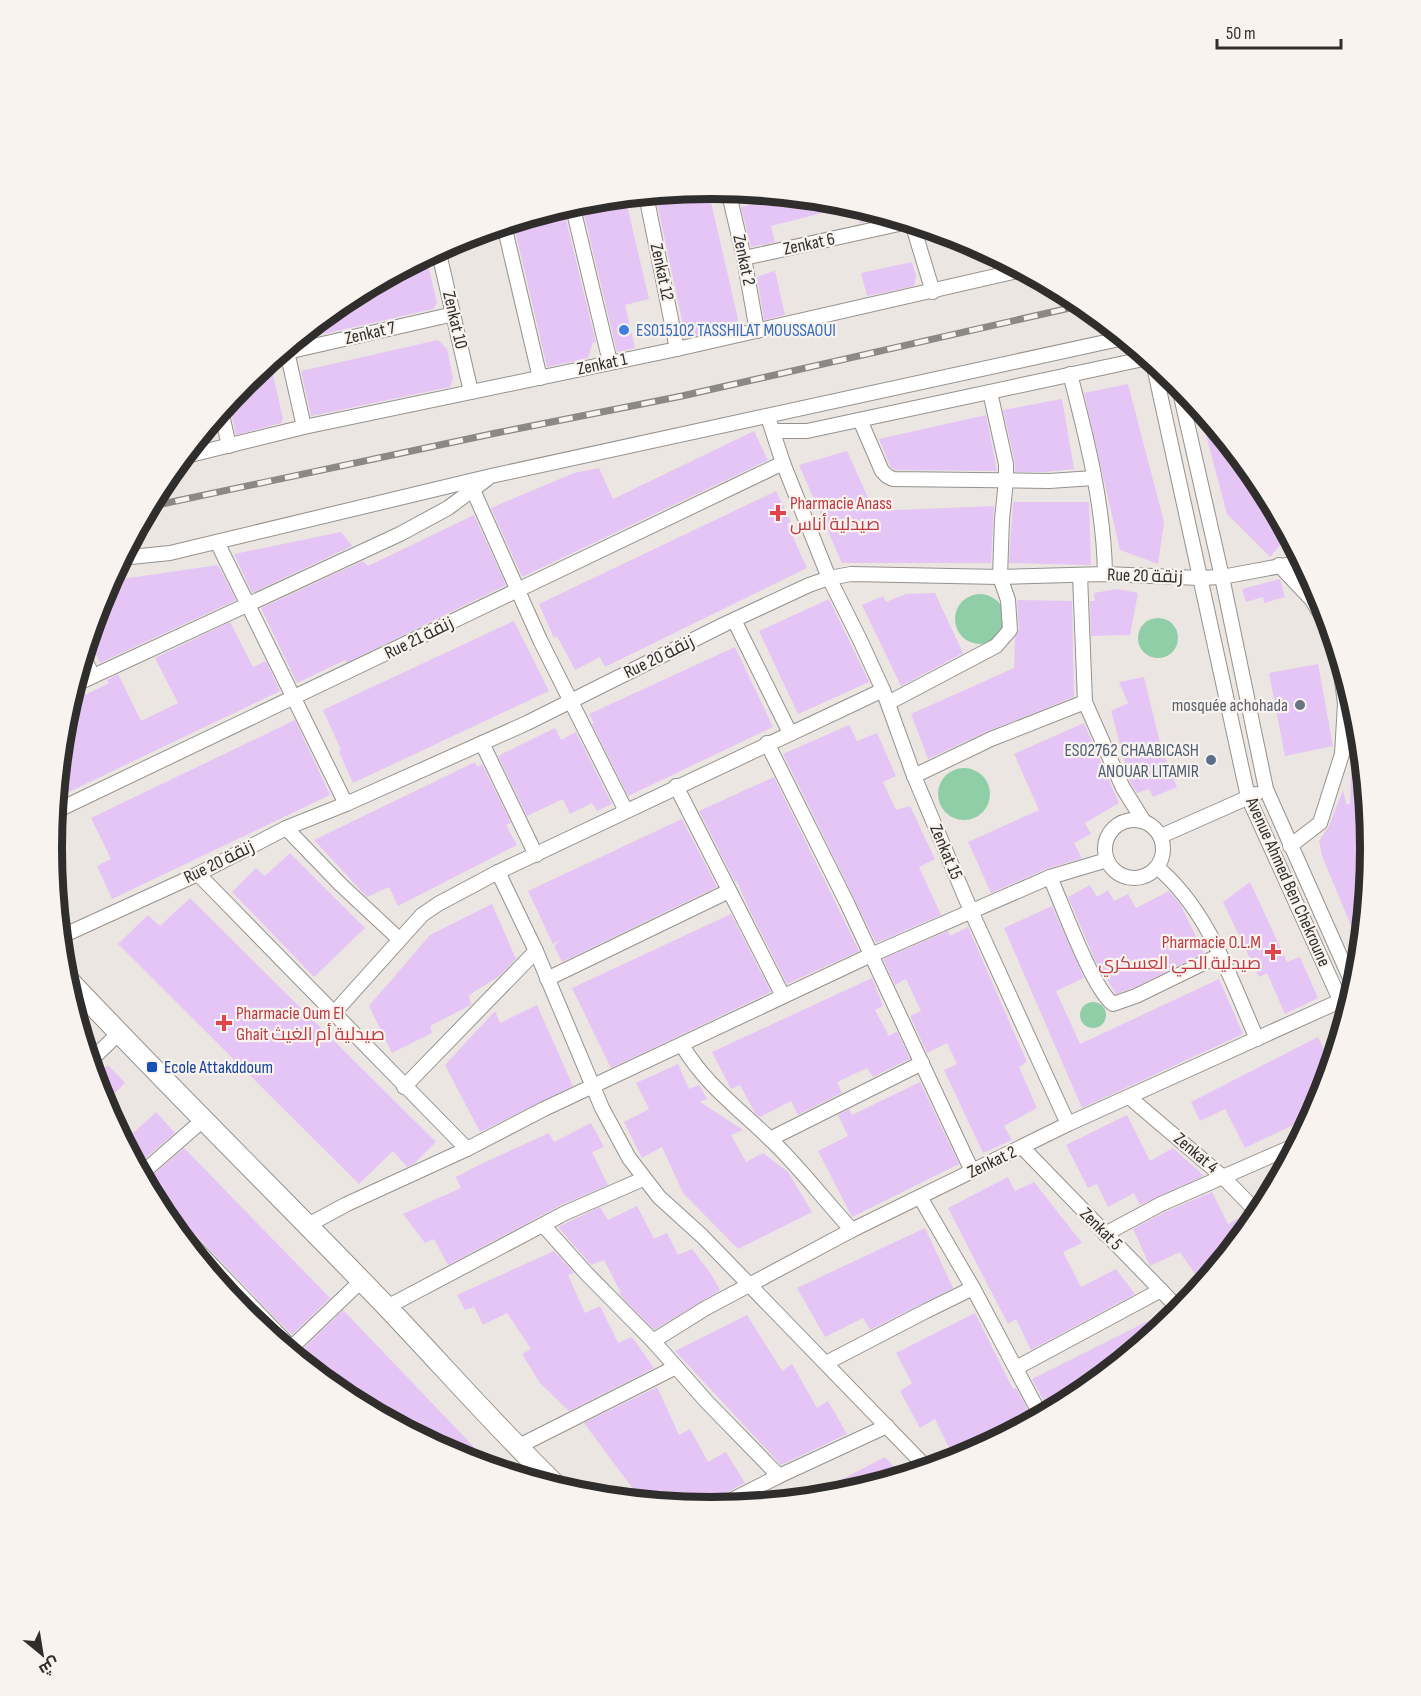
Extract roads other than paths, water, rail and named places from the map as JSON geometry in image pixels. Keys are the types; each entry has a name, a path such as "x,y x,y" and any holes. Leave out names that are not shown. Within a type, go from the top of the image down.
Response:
{"main road":[{"path":"77,989 387,1307 517,1447 534,1472"}],"street":[{"name":"Zenkat 2","path":"730,199 758,331"},
{"name":"Zenkat 12","path":"647,202 677,349"},
{"path":"574,213 610,362"},
{"name":"Zenkat 6","path":"744,258 895,226"},
{"path":"913,231 933,292"},
{"path":"506,232 540,378"},
{"name":"Zenkat 10","path":"440,258 471,392"},
{"name":"Zenkat 1","path":"195,455 304,428 677,349 1011,273"},
{"name":"Zenkat 7","path":"298,347 454,314"},
{"path":"130,557 170,553 491,476 1114,340"},
{"path":"287,356 304,428"},
{"path":"773,431 807,431 1138,360"},
{"path":"1070,374 1094,478 1102,525 1105,574"},
{"name":"Avenue Ahmed Ben Chekroune","path":"1156,377 1248,797 1342,995"},
{"path":"333,1014 399,939 422,915 438,904 498,872 767,743 967,662 996,646 1005,638 1010,630 1010,620 1008,600 1000,577 1006,464 990,392"},
{"name":"Avenue Ahmed Ben Chekroune","path":"1183,404 1266,789 1347,972"},
{"name":"Zenkat 15","path":"768,417 783,464 829,578 885,696 914,776 971,910 1068,1124"},
{"path":"223,420 230,446"},
{"path":"860,420 882,471 893,479 1049,481 1094,478"},
{"name":"Rue 21 زنقة","path":"63,808 783,464"},
{"path":"84,680 400,534 448,507 491,476"},
{"path":"473,490 518,590 626,811"},
{"path":"217,542 346,804"},
{"name":"Rue 20 زنقة","path":"67,934 198,874 286,828 346,804 482,743 734,620 829,578 851,574 1000,577 1105,574 1200,578 1222,577 1294,563"},
{"path":"1279,566 1308,596"},
{"path":"1080,575 1084,702 1123,788 1143,820 1156,829 1161,836 1163,847 1162,858 1157,867 1145,876 1130,878 1116,872 1107,860 1105,844 1112,829 1126,820 1143,820"},
{"path":"734,620 790,733"},
{"path":"88,666 93,676"},
{"path":"914,776 992,739 1084,702"},
{"path":"1290,846 1320,824 1341,761 1345,712"},
{"path":"482,743 536,855"},
{"path":"767,743 871,955 972,1171"},
{"path":"676,786 783,996"},
{"path":"1161,836 1266,789"},
{"path":"286,828 339,884 399,939"},
{"path":"308,1225 347,1204 467,1149 544,1109 871,955 1050,877 1107,860"},
{"path":"1157,867 1197,910 1220,955 1257,1039"},
{"path":"498,872 537,951 592,1086 614,1132 643,1179 921,1462"},
{"path":"198,874 467,1149"},
{"path":"1050,877 1090,969 1108,1000 1113,1004 1136,996 1220,955"},
{"path":"547,979 729,891"},
{"path":"404,1087 537,951"},
{"name":"Zenkat 2","path":"653,1341 706,1308 852,1230 1068,1124 1184,1070 1340,1006"},
{"path":"96,1056 119,1033"},
{"path":"682,1045 697,1069 771,1139 852,1230"},
{"path":"771,1139 922,1062"},
{"name":"Zenkat 4","path":"1129,1097 1224,1177 1252,1206"},
{"path":"146,1169 203,1120"},
{"name":"Zenkat 5","path":"1022,1147 1173,1303"},
{"path":"1105,1234 1161,1204 1286,1149"},
{"path":"387,1307 565,1213 643,1179"},
{"path":"920,1197 973,1288 1037,1409"},
{"path":"543,1225 779,1476"},
{"path":"294,1345 361,1281"},
{"path":"826,1363 973,1288"},
{"path":"1016,1368 1161,1290"},
{"path":"517,1447 676,1367"},
{"path":"739,1496 887,1426"}],"railway":[{"path":"160,504 682,396 1071,308"}],"place":[{"name":"ES015102 TASSHILAT MOUSSAOUI","path":"624,330"},
{"name":"Pharmacie Anass صيدلية أناس","path":"778,513"},
{"name":"mosquée achohada","path":"1300,705"},
{"name":"ES02762 CHAABICASH ANOUAR LITAMIR","path":"1211,760"},
{"name":"Pharmacie O.L.M صيدلية الحي العسكري","path":"1273,952"},
{"name":"Pharmacie Oum El Ghait صيدلية أم الغيث","path":"224,1023"},
{"name":"Ecole Attakddoum","path":"152,1067"}]}
